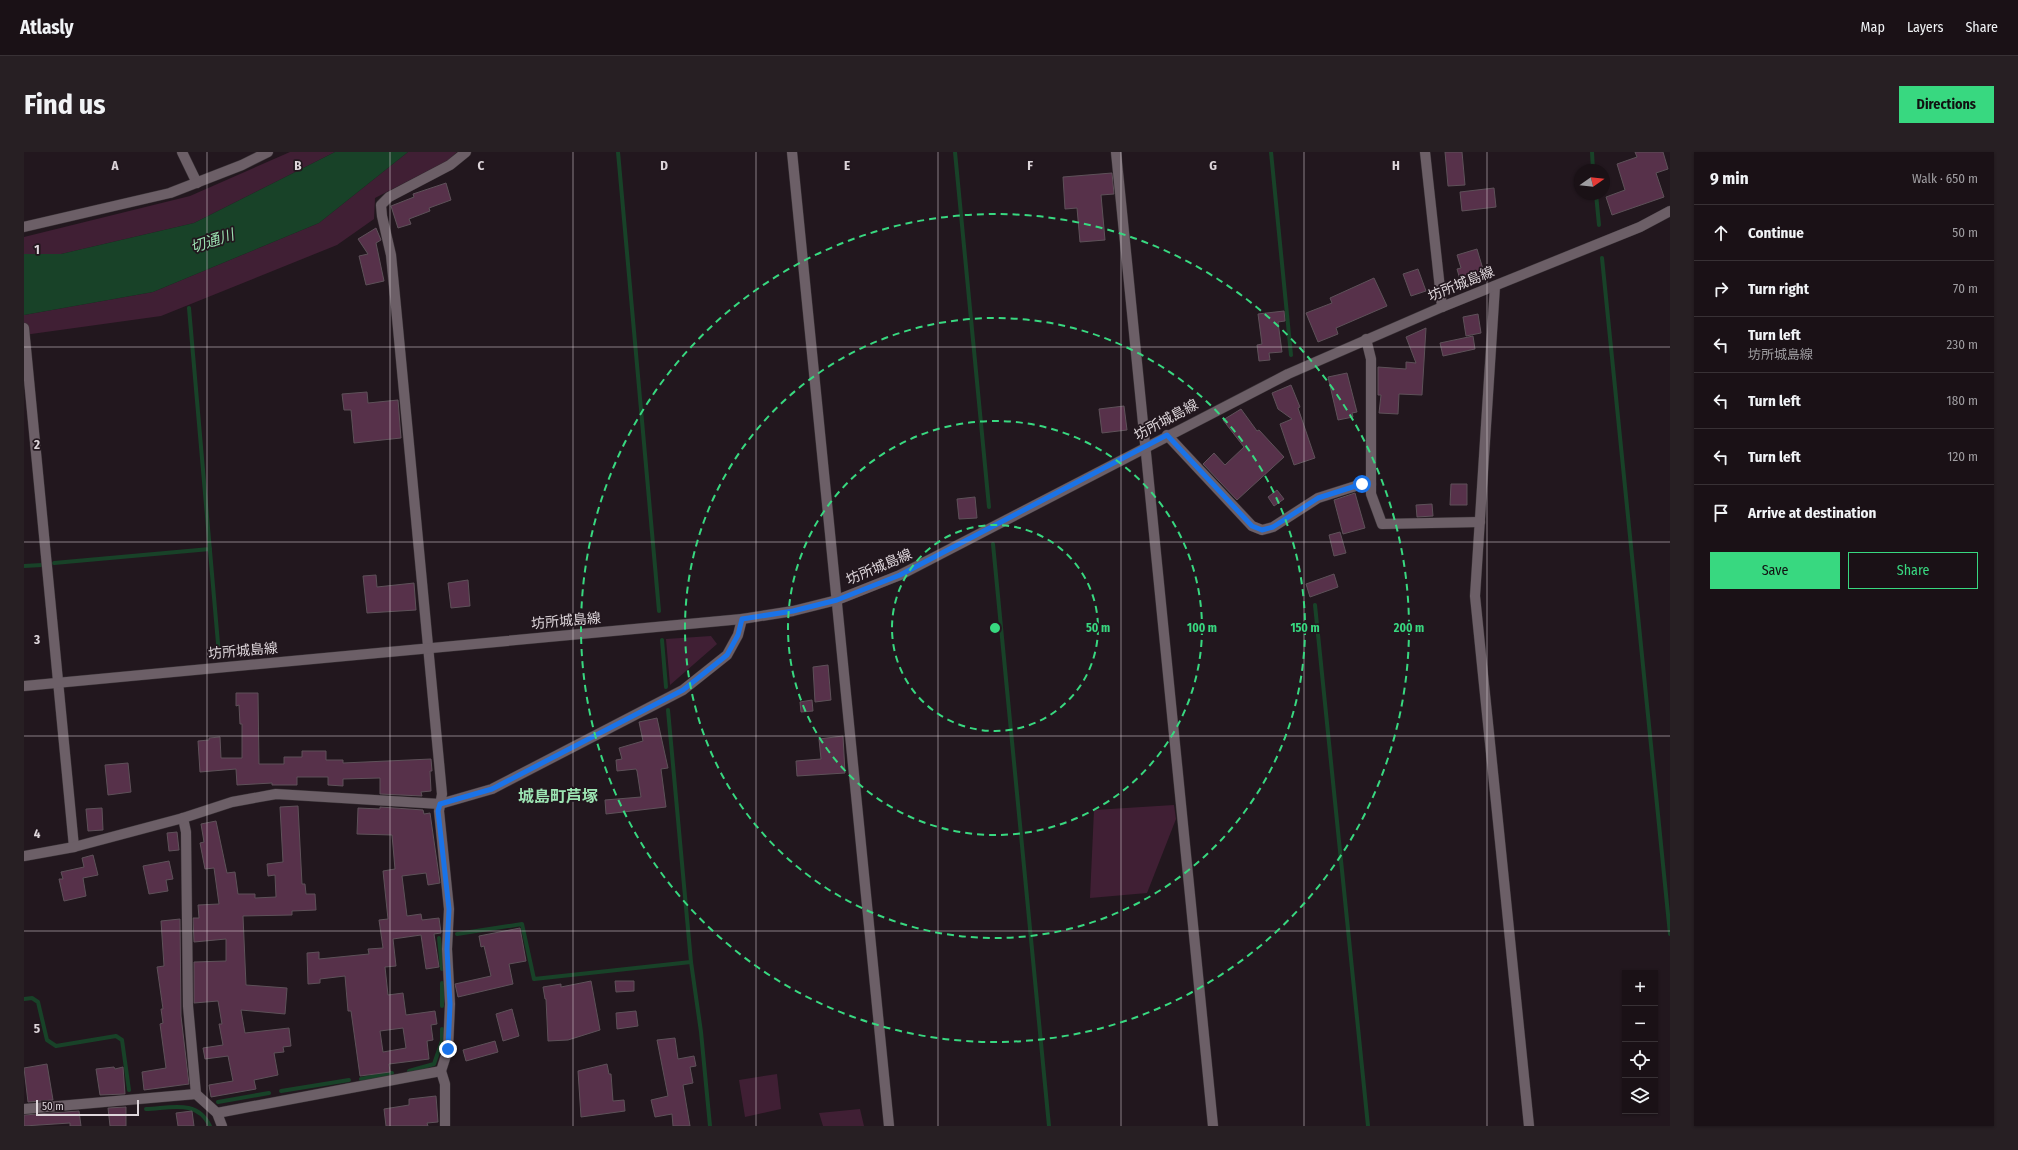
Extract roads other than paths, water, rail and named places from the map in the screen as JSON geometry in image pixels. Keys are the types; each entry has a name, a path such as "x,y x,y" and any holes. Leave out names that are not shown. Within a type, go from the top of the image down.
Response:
{"street":[{"path":"182,152 197,183"},
{"path":"24,227 170,193 242,165 268,152"},
{"path":"445,1126 445,1084 441,1071 448,1049 450,1004 447,949 449,909 438,811 442,794 391,255 381,205 389,197 450,165 466,152"},
{"path":"792,152 889,1126"},
{"path":"1116,152 1144,448 1213,1126"},
{"path":"1425,152 1442,307"},
{"name":"坊所城島線","path":"24,686 742,619 793,611 837,600 900,575 1167,435 1288,374 1442,307 1640,227 1670,211"},
{"path":"1495,286 1475,596 1529,1126"},
{"path":"24,328 74,847"},
{"path":"1366,339 1371,359 1371,494 1382,524 1480,522"},
{"path":"1167,435 1252,526 1262,530 1273,527 1318,498 1362,484 1371,484"},
{"path":"24,856 74,847 184,818 232,802 276,794 440,804 492,789 683,690 727,655 738,635 742,619"},
{"path":"184,818 186,832 188,1006 196,1094 217,1113 222,1126"},
{"path":"217,1113 441,1071"},
{"path":"24,1109 196,1094"}],"water":[{"name":"切通川","path":"335,152 408,152 319,223 153,292 24,315 24,254 61,254 194,223"}],"waterway":[{"path":"618,152 659,611"},
{"path":"955,152 989,507"},
{"path":"1271,152 1291,355"},
{"path":"1592,152 1593,164"},
{"path":"1597,200 1599,225"},
{"path":"1602,258 1670,934"},
{"path":"189,308 219,655"},
{"path":"993,544 1049,1126"},
{"path":"54,563 210,549"},
{"path":"24,566 42,565"},
{"path":"1315,605 1368,1126"},
{"path":"662,640 666,687"},
{"path":"668,710 691,962 701,1032 710,1126"},
{"path":"457,934 522,924 534,979 691,962"},
{"path":"439,938 442,969"},
{"path":"442,983 442,1006"},
{"path":"24,999 32,998 38,1002 47,1040 56,1046 116,1036 122,1040 129,1090"},
{"path":"409,1071 434,1064 442,1041 442,1029"},
{"path":"361,1079 392,1073"},
{"path":"281,1091 349,1080"},
{"path":"218,1102 269,1093"},
{"path":"146,1109 174,1107 191,1108 205,1117 210,1126"}],"district":[{"name":"城島町芦塚","path":"558,796"}]}
